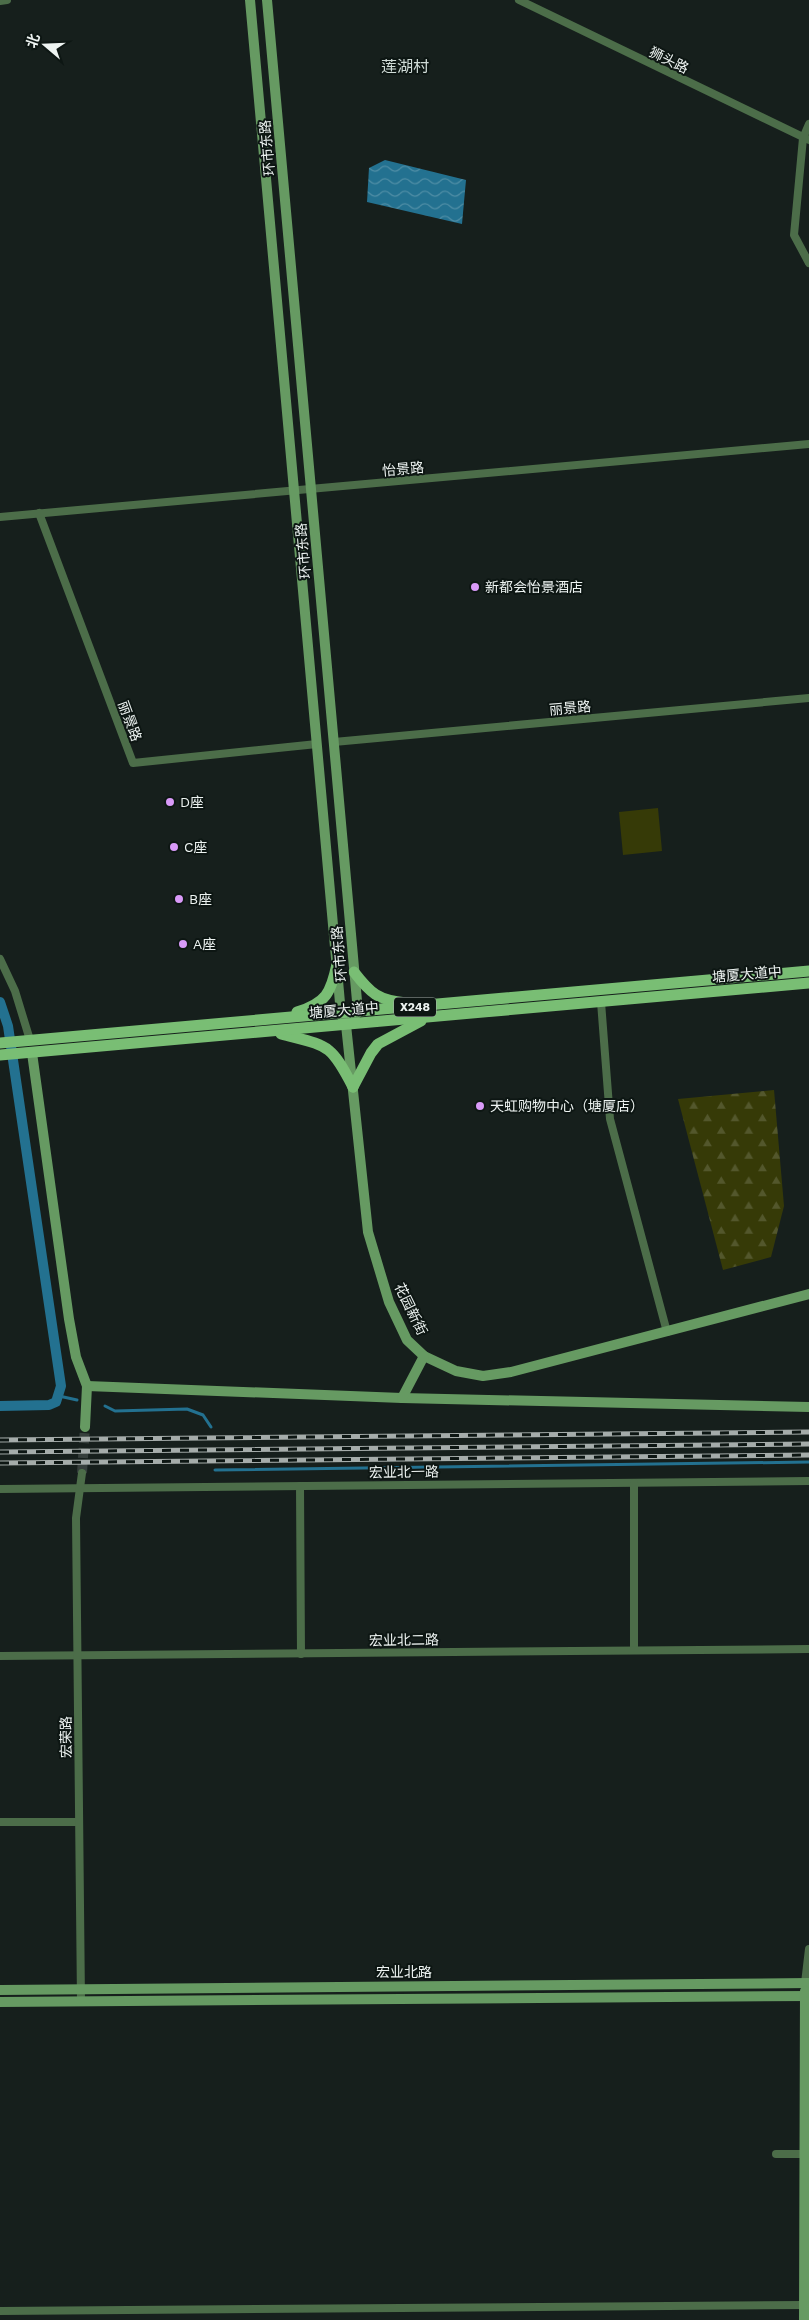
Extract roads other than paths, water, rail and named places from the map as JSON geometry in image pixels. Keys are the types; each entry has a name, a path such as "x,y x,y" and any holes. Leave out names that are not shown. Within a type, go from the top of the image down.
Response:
{"main road":[{"name":"环市东路","path":"250,0 341,1014 346,1025"},
{"name":"环市东路","path":"267,0 358,1012"},
{"path":"273,1019 310,1008 320,1002 332,986 337,964"},
{"name":"塘厦大道中","path":"0,1043 809,971"},
{"path":"354,972 370,991 382,999 427,1006"},
{"name":"塘厦大道中","path":"0,1055 809,983"},
{"path":"346,1025 358,1012"},
{"path":"352,1087 378,1044 427,1018"},
{"name":"花园新街","path":"346,1025 368,1232 389,1302 408,1340 424,1356 456,1371 483,1376 511,1372 809,1294"},
{"path":"272,1032 325,1047 336,1056 352,1087"},
{"path":"27,1053 76,1358 87,1386 85,1427"},
{"path":"402,1398 424,1356"},
{"path":"87,1386 402,1398 809,1407"},
{"path":"804,2320 807,1983"},
{"name":"宏业北路","path":"0,1990 807,1983"},
{"name":"宏业北路","path":"0,2002 807,1996"}],"street":[{"path":"0,1 7,0"},
{"name":"狮头路","path":"519,0 806,139"},
{"path":"809,124 794,235 809,262"},
{"name":"怡景路","path":"0,517 294,492 809,444"},
{"name":"丽景路","path":"39,513 133,763 317,744"},
{"name":"丽景路","path":"334,742 809,698"},
{"path":"0,959 14,991 26,1041"},
{"path":"601,1002 610,1118 667,1332"},
{"name":"宏荣路","path":"82,1473 76,1518 82,2002"},
{"name":"宏业北一路","path":"0,1489 809,1481"},
{"path":"634,1483 634,1650"},
{"path":"300,1486 301,1654"},
{"name":"宏业北二路","path":"0,1656 809,1649"},
{"path":"0,1822 79,1822"},
{"path":"807,1983 809,1949"},
{"path":"776,2154 804,2154"},
{"path":"0,2311 804,2305"}],"water":[{"path":"385,160 466,180 462,224 367,202 369,168"}],"waterway":[{"path":"0,1002 8,1026 61,1386 56,1402 49,1405 0,1406"},
{"path":"59,1396 77,1400"},
{"path":"105,1406 115,1411 187,1409 203,1415 211,1427"},
{"path":"215,1470 809,1462"}],"tunnel":[{"path":"82,1473 85,1427"}],"railway":[{"path":"0,1440 809,1432"},
{"path":"0,1452 809,1444"},
{"path":"0,1463 809,1455"}],"place":[{"name":"新都会怡景酒店","path":"475,587"},
{"name":"D座","path":"170,802"},
{"name":"C座","path":"174,847"},
{"name":"B座","path":"179,899"},
{"name":"A座","path":"183,944"},
{"name":"天虹购物中心（塘厦店）","path":"480,1106"}],"district":[{"name":"莲湖村","path":"405,66"}]}
